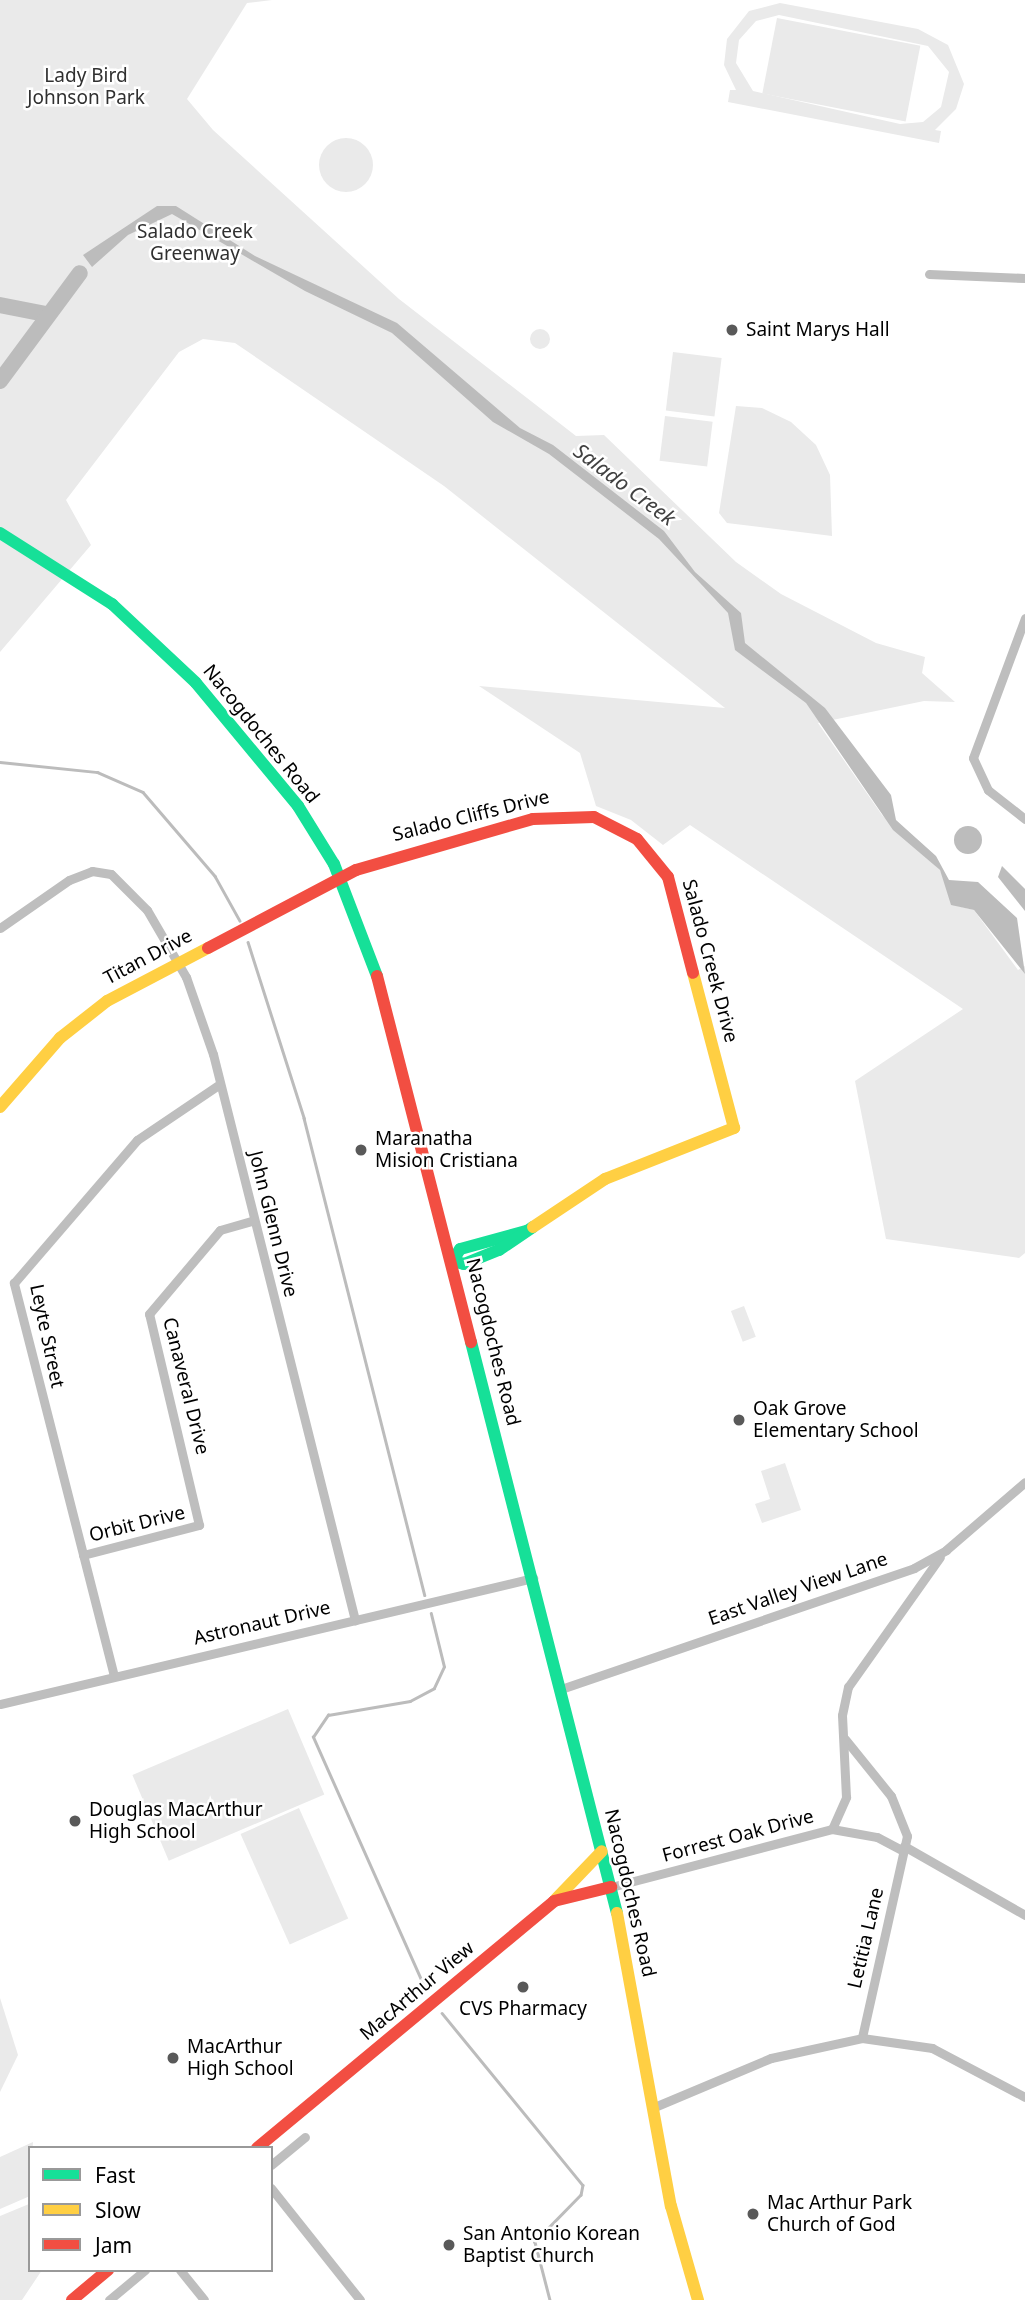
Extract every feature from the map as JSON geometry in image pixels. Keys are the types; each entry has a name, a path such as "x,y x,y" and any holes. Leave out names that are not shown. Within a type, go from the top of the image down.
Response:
{"main road":[{"name":"Nacogdoches Road","path":"0,533 133,621 195,683 292,797 341,878 384,991 602,1851 652,2108 698,2300"},
{"name":"Salado Cliffs Drive","path":"341,878 399,852 551,815 578,814 614,825"},
{"name":"Salado Creek Drive","path":"453,1261 464,1264 526,1231 605,1179 734,1128 668,877 637,839 614,825"},
{"name":"Titan Drive","path":"0,1107 72,1028 178,962 341,878"},
{"path":"554,1902 602,1851"},
{"name":"MacArthur View","path":"259,2146 554,1902 611,1887"},
{"path":"72,2300 106,2272"}],"street":[{"path":"929,274 1025,278"},
{"path":"1025,618 1023,630 999,684 974,764 988,790 1025,819"},
{"name":"John Glenn Drive","path":"0,928 69,880 99,872 133,891 178,962 199,1005 355,1620"},
{"name":"Leyte Street","path":"114,1676 14,1283 137,1140 220,1084"},
{"name":"Canaveral Drive","path":"199,1525 149,1314 220,1230 254,1220"},
{"name":"East Valley View Lane","path":"561,1689 900,1573 946,1550 1025,1482"},
{"name":"Orbit Drive","path":"83,1555 199,1525"},
{"path":"946,1550 851,1678 842,1715 846,1797 832,1829 905,1844 1025,1914"},
{"name":"Astronaut Drive","path":"0,1704 533,1578"},
{"path":"845,1739 891,1796 905,1844"},
{"name":"Forrest Oak Drive","path":"611,1887 832,1829"},
{"name":"Letitia Lane","path":"862,2038 905,1844"},
{"path":"652,2108 771,2057 862,2038 932,2048 1024,2095"},
{"path":"273,2163 305,2137"},
{"path":"273,2191 359,2300"},
{"path":"109,2300 143,2272"},
{"path":"182,2272 204,2300"}],"green space":[{"name":"Salado Creek Greenway","path":"0,0 272,0 247,3 187,99 213,130 399,299 576,436 604,435 736,562 781,594 876,643 925,657 922,673 955,702 924,701 818,723 882,815 940,870 957,906 974,910 1018,970 1025,966 1025,1253 1019,1258 886,1239 855,1081 963,1009 690,825 663,845 631,820 596,806 580,753 479,686 725,708 444,486 235,343 203,339 179,352 66,500 91,545 0,652"},
{"path":"780,3 918,29 948,45 964,84 956,109 935,130 941,131 939,143 728,102 730,90 736,90 724,65 727,39 749,11","holes":["779,15 928,46 949,72 941,107 923,122 900,124 753,91 736,63 739,40 756,21"]},
{"path":"777,18 920,46 906,121 762,94"},
{"path":"346,138 365,146 373,165 365,184 346,192 327,184 319,165 327,146"},
{"path":"540,329 547,332 550,339 547,346 540,349 533,346 530,339 533,332"},
{"path":"673,352 722,358 714,417 666,411"},
{"path":"736,406 762,408 791,422 816,445 830,475 832,536 727,523 719,513"},
{"path":"665,416 713,422 707,467 660,461"},
{"path":"744,1306 756,1337 743,1342 731,1311"},
{"path":"785,1463 801,1510 762,1523 755,1504 770,1499 761,1471"},
{"path":"288,1709 324,1795 169,1861 132,1775"},
{"path":"299,1808 348,1919 290,1945 241,1834"},
{"path":"0,1998 18,2055 0,2092"},
{"path":"33,2142 33,2146 28,2146 28,2197 0,2209 0,2157"},
{"path":"28,2204 28,2272 41,2272 22,2300 0,2300 0,2216"}],"shaded area":[{"path":"157,206 176,206 255,256 397,323 520,428 553,445 664,531 695,572 741,613 745,643 825,708 891,795 896,820 936,856 949,880 978,882 1017,918 1025,974 974,910 951,905 940,870 893,830 806,703 735,650 728,613 659,539 549,454 493,422 392,333 305,291 172,214 128,235 92,267 83,255"},
{"path":"968,826 978,830 982,840 978,850 968,854 958,850 954,840 958,830"},
{"path":"1002,866 1025,889 1025,911 998,877"}],"waterway":[{"name":"Salado Creek","path":"0,381 80,273"},
{"path":"0,305 46,314"},
{"path":"0,762 97,772 143,792 215,876 240,921"},
{"path":"248,942 304,1118 425,1595"},
{"path":"426,1991 313,1737 328,1715 410,1701 434,1688 444,1667 431,1614"},
{"path":"442,2013 583,2185 581,2195 535,2242 550,2300"}],"traffic: fast":[{"path":"0,533 112,604 196,683 298,806 334,864 377,976"},
{"path":"526,1231 460,1249 453,1261 464,1264 499,1250 533,1227"},
{"path":"471,1342 617,1913"}],"traffic: slow":[{"path":"0,1107 60,1038 107,1001 208,948"},
{"path":"533,1227 605,1179 734,1128 693,973"},
{"path":"556,1899 602,1851"},
{"path":"617,1913 671,2206 698,2300"}],"traffic: jam":[{"path":"208,948 356,870 533,819 594,817 637,839 668,877 693,973"},
{"path":"377,976 471,1342"},
{"path":"259,2146 554,1901 611,1887"},
{"path":"72,2300 106,2272"}],"place":[{"name":"Saint Marys Hall","path":"732,330"},
{"name":"Maranatha Mision Cristiana","path":"361,1150"},
{"name":"Oak Grove Elementary School","path":"739,1420"},
{"name":"Douglas MacArthur High School","path":"75,1821"},
{"name":"CVS Pharmacy","path":"523,1987"},
{"name":"MacArthur High School","path":"173,2058"},
{"name":"Mac Arthur Park Church of God","path":"753,2214"},
{"name":"San Antonio Korean Baptist Church","path":"449,2245"}],"park label":[{"name":"Lady Bird Johnson Park","path":"86,87"}]}
